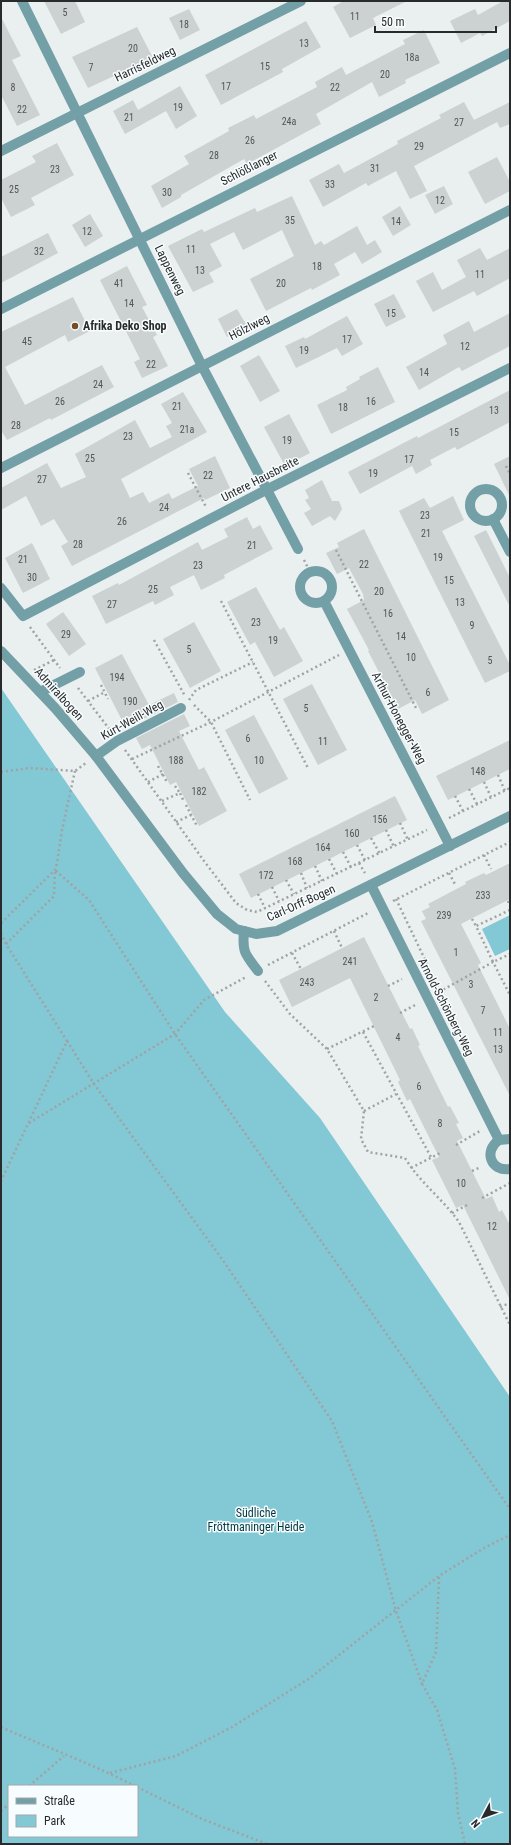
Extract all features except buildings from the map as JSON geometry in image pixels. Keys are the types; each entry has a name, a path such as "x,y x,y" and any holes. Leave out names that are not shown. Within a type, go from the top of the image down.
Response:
{"street":[{"name":"Lappenweg","path":"22,1 202,366 298,549"},
{"name":"Harrisfeldweg","path":"1,151 301,1"},
{"name":"Schlößlanger","path":"1,309 510,53"},
{"name":"Hölzlweg","path":"1,468 510,210"},
{"name":"Untere Hausbreite","path":"23,616 266,490 510,368"},
{"path":"493,519 510,552"},
{"path":"1,588 23,616"},
{"name":"Arthur-Honegger-Weg","path":"324,601 450,846"},
{"name":"Admiralbogen","path":"1,651 40,692 96,756"},
{"path":"40,692 80,672"},
{"name":"Kurt-Weill-Weg","path":"96,756 117,740 181,708"},
{"name":"Carl-Orff-Bogen","path":"96,756 182,873 217,914 236,929 256,934 277,930 510,816"},
{"name":"Arnold-Schönberg-Weg","path":"371,885 499,1140"},
{"path":"244,931 243,941 245,954 258,971"},
{"path":"510,1139 499,1140 495,1143 490,1152 492,1162 500,1169 510,1169"}],"path":[{"path":"506,466 510,474"},
{"path":"188,473 212,518"},
{"path":"336,550 417,710"},
{"path":"221,601 308,768"},
{"path":"23,616 54,660 88,701 132,759 176,822 236,903 247,910 257,912 380,854 510,788"},
{"path":"154,640 183,695 211,722 250,800"},
{"path":"132,759 211,722 349,650"},
{"path":"24,675 54,660"},
{"path":"188,700 196,690 253,662"},
{"path":"101,685 108,699"},
{"path":"88,701 105,692"},
{"path":"1,772 30,768 75,771 96,756"},
{"path":"158,766 166,782"},
{"path":"1,922 54,870 57,863 62,830 75,771"},
{"path":"148,782 163,774"},
{"path":"498,775 505,791"},
{"path":"484,782 491,797"},
{"path":"176,786 197,826"},
{"path":"469,789 477,804"},
{"path":"162,801 180,793"},
{"path":"455,796 463,811"},
{"path":"176,822 191,815"},
{"path":"400,824 408,840"},
{"path":"386,830 394,847"},
{"path":"372,838 380,854"},
{"path":"357,845 366,860"},
{"path":"343,852 351,867"},
{"path":"484,855 491,869"},
{"path":"329,859 337,874"},
{"path":"315,866 322,881"},
{"path":"6,944 54,896 54,870"},
{"path":"54,870 89,900 175,1034 510,1509"},
{"path":"301,873 308,888"},
{"path":"449,873 456,886"},
{"path":"286,880 294,894"},
{"path":"272,887 279,901"},
{"path":"258,894 265,908"},
{"path":"476,926 510,910"},
{"path":"369,913 372,920"},
{"path":"472,919 510,995"},
{"path":"334,931 342,948"},
{"path":"1,933 6,944 94,1084 222,1259 332,1421 372,1522 396,1611 422,1684 437,1710 455,1769 458,1814 465,1844"},
{"path":"292,953 301,969"},
{"path":"400,1013 510,954"},
{"path":"29,1123 175,1034 204,1000 258,971 290,1014 326,1049 364,1111 361,1139 368,1152 405,1158 417,1177 459,1222 510,1325"},
{"path":"399,973 406,986"},
{"path":"388,986 402,979"},
{"path":"412,999 419,1012"},
{"path":"326,1049 376,1025"},
{"path":"363,1032 430,1158"},
{"path":"1,1181 67,1041"},
{"path":"364,1111 396,1094"},
{"path":"475,1125 483,1139"},
{"path":"456,1145 491,1125"},
{"path":"411,1168 442,1152"},
{"path":"479,1163 484,1172"},
{"path":"482,1198 510,1183 505,1182"},
{"path":"452,1213 469,1204"},
{"path":"500,1307 510,1303"},
{"path":"110,1773 176,1756 232,1727 310,1678 439,1576 484,1548 510,1535"},
{"path":"422,1684 436,1652 439,1576"},
{"path":"1,1727 64,1756 110,1773 134,1785"},
{"path":"31,1785 64,1756"},
{"path":"138,1787 202,1820 268,1844"}],"green space":[{"name":"Südliche Fröttmaninger Heide","path":"1,688 225,1012 320,1118 510,1397 510,1844 1,1844"},
{"path":"510,915 510,949 495,956 482,929"}],"place":[{"name":"Afrika Deko Shop","path":"75,326"}]}
